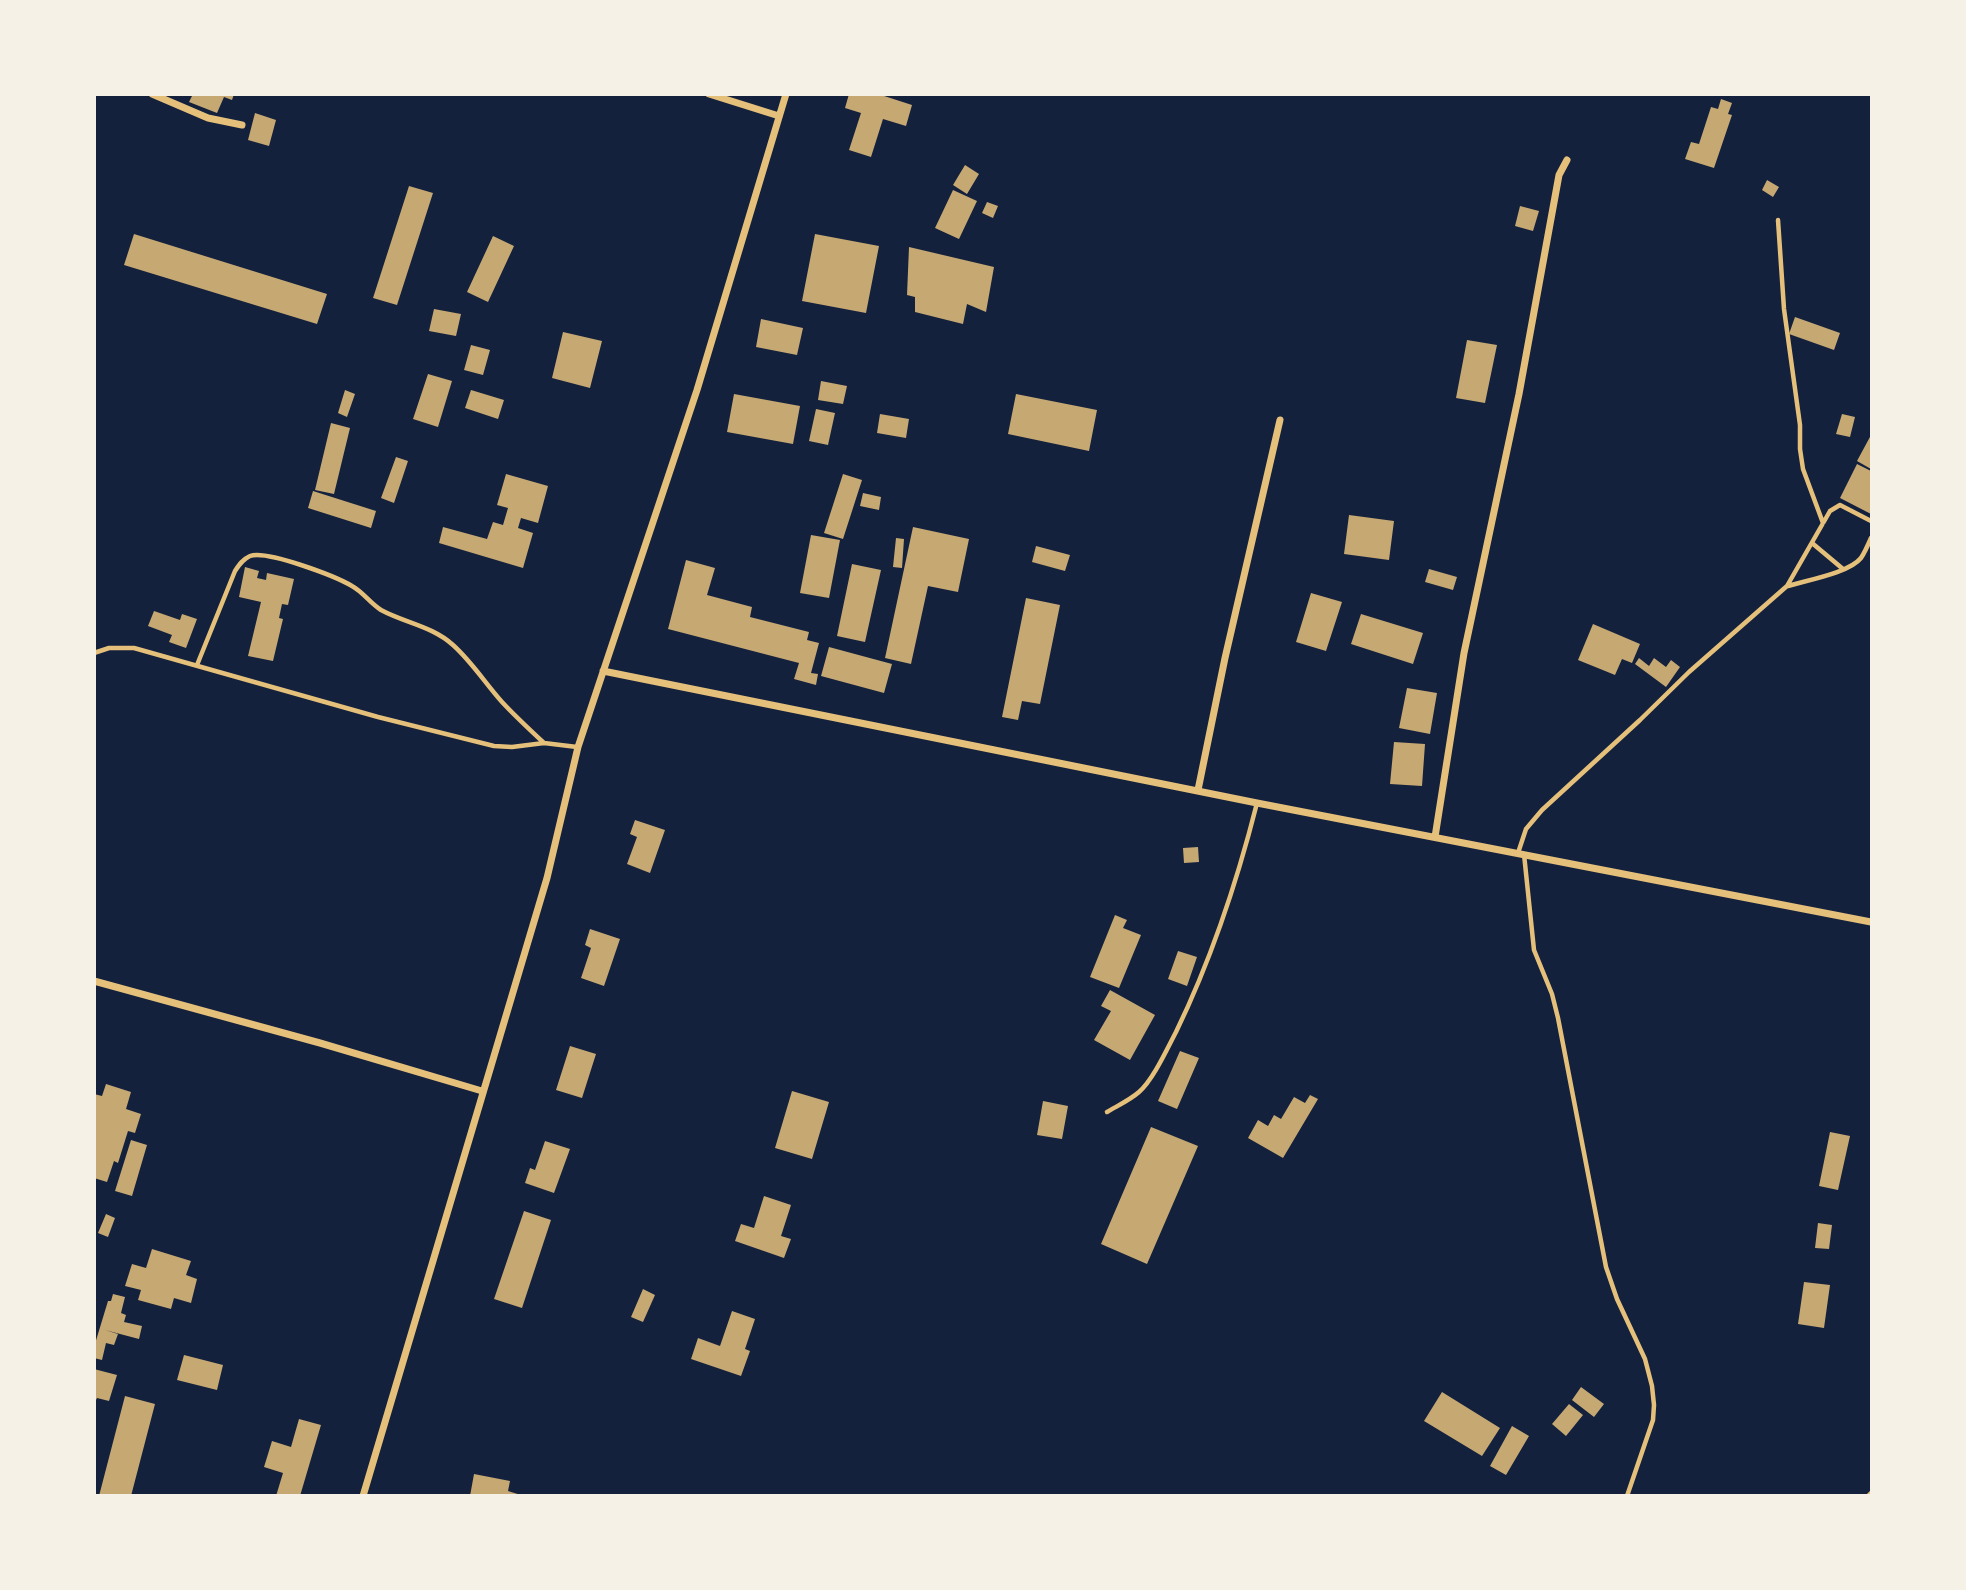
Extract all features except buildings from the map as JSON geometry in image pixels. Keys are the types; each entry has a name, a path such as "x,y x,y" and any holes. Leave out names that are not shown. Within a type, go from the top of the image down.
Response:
{"street":[{"path":"152,94 208,118 242,125"},
{"path":"709,94 779,116"},
{"path":"363,1496 547,878 578,747 697,390 786,94"},
{"path":"1435,837 1464,653 1519,394 1559,175 1567,160"},
{"path":"1198,790 1225,658 1280,420"},
{"path":"603,671 1257,803 1871,922"},
{"path":"94,981 482,1091"}],"lane":[{"path":"1777,220 1784,309 1800,425 1803,469 1823,524"},
{"path":"1627,1496 1653,1420 1652,1386 1645,1359 1617,1299 1606,1267 1558,1018 1552,994 1534,950 1521,854 1526,829 1542,810 1689,672 1787,586 1834,507 1840,505 1871,521"},
{"path":"1787,586 1843,569 1860,558 1871,538"},
{"path":"1812,543 1843,569"},
{"path":"197,666 235,571 243,559 260,555 321,572 352,586 381,610 438,633 468,659 500,701 544,743"},
{"path":"94,653 109,648 134,648 378,717 494,746 544,743 578,747"},
{"path":"1107,1112 1139,1092 1163,1059 1215,939 1244,855 1257,803"}]}
